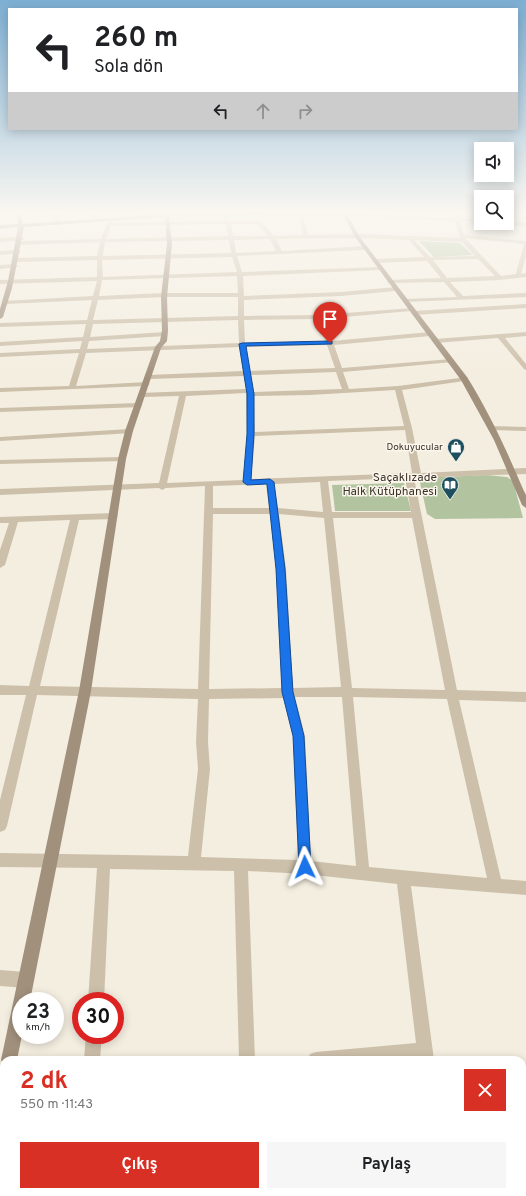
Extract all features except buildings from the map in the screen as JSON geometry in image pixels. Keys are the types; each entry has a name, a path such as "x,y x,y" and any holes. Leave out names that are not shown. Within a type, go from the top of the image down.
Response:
{"street":[{"path":"0,316 12,281 14,268"},
{"path":"72,388 87,338 94,298 100,278 101,268"},
{"path":"24,992 84,691 114,516 122,459 129,431 158,347 163,342 165,334 164,295 167,268"},
{"path":"238,268 240,274 242,344 250,392 250,434 247,482"},
{"path":"0,282 380,268 464,379 492,428 526,505"},
{"path":"436,268 445,280 462,298"},
{"path":"490,268 500,278"},
{"path":"518,276 520,268"},
{"path":"390,282 526,276"},
{"path":"0,298 6,300 164,295 241,296 341,294 396,289"},
{"path":"405,301 526,295"},
{"path":"0,325 164,319 318,317 526,306"},
{"path":"318,317 330,343 346,391"},
{"path":"0,344 165,334"},
{"path":"0,355 158,347 330,343 430,334"},
{"path":"435,341 526,334"},
{"path":"500,336 526,367"},
{"path":"0,390 72,388 147,380 338,370 451,362"},
{"path":"142,395 346,391 398,388 464,379"},
{"path":"398,388 408,428 416,515 452,695 495,885"},
{"path":"162,487 183,394"},
{"path":"0,410 138,405"},
{"path":"250,434 408,428"},
{"path":"492,428 526,429"},
{"path":"0,439 129,431"},
{"path":"0,462 122,459"},
{"path":"0,492 118,489 512,471 526,472"},
{"path":"324,479 347,692 363,874"},
{"path":"270,482 280,569 288,692 298,736 305,867"},
{"path":"194,862 204,769 202,742 209,485"},
{"path":"209,511 273,511 328,515 416,515"},
{"path":"0,520 114,516"},
{"path":"0,826 75,518"},
{"path":"0,566 14,520"},
{"path":"0,690 203,694 347,692 526,698"},
{"path":"0,860 194,862 305,867 403,878 495,885 525,890"},
{"path":"97,992 104,861"},
{"path":"241,864 247,1056"},
{"path":"403,878 425,1055 403,1056"},
{"path":"0,978 26,980"},
{"path":"10,1056 12,1044"},
{"path":"92,1056 93,1044"}],"green space":[{"path":"486,475 507,477 513,481 523,518 435,519 427,514 419,478"},
{"path":"404,483 411,511 335,511 332,485"}],"place":[{"name":"Dokuyucular","path":"456,462"},
{"name":"Saçaklızade Halk Kütüphanesi","path":"450,500"}],"route":[{"path":"305,867 302,788 298,736 288,692 280,569 270,482 247,482 250,434 250,394 242,344 330,343"}]}
